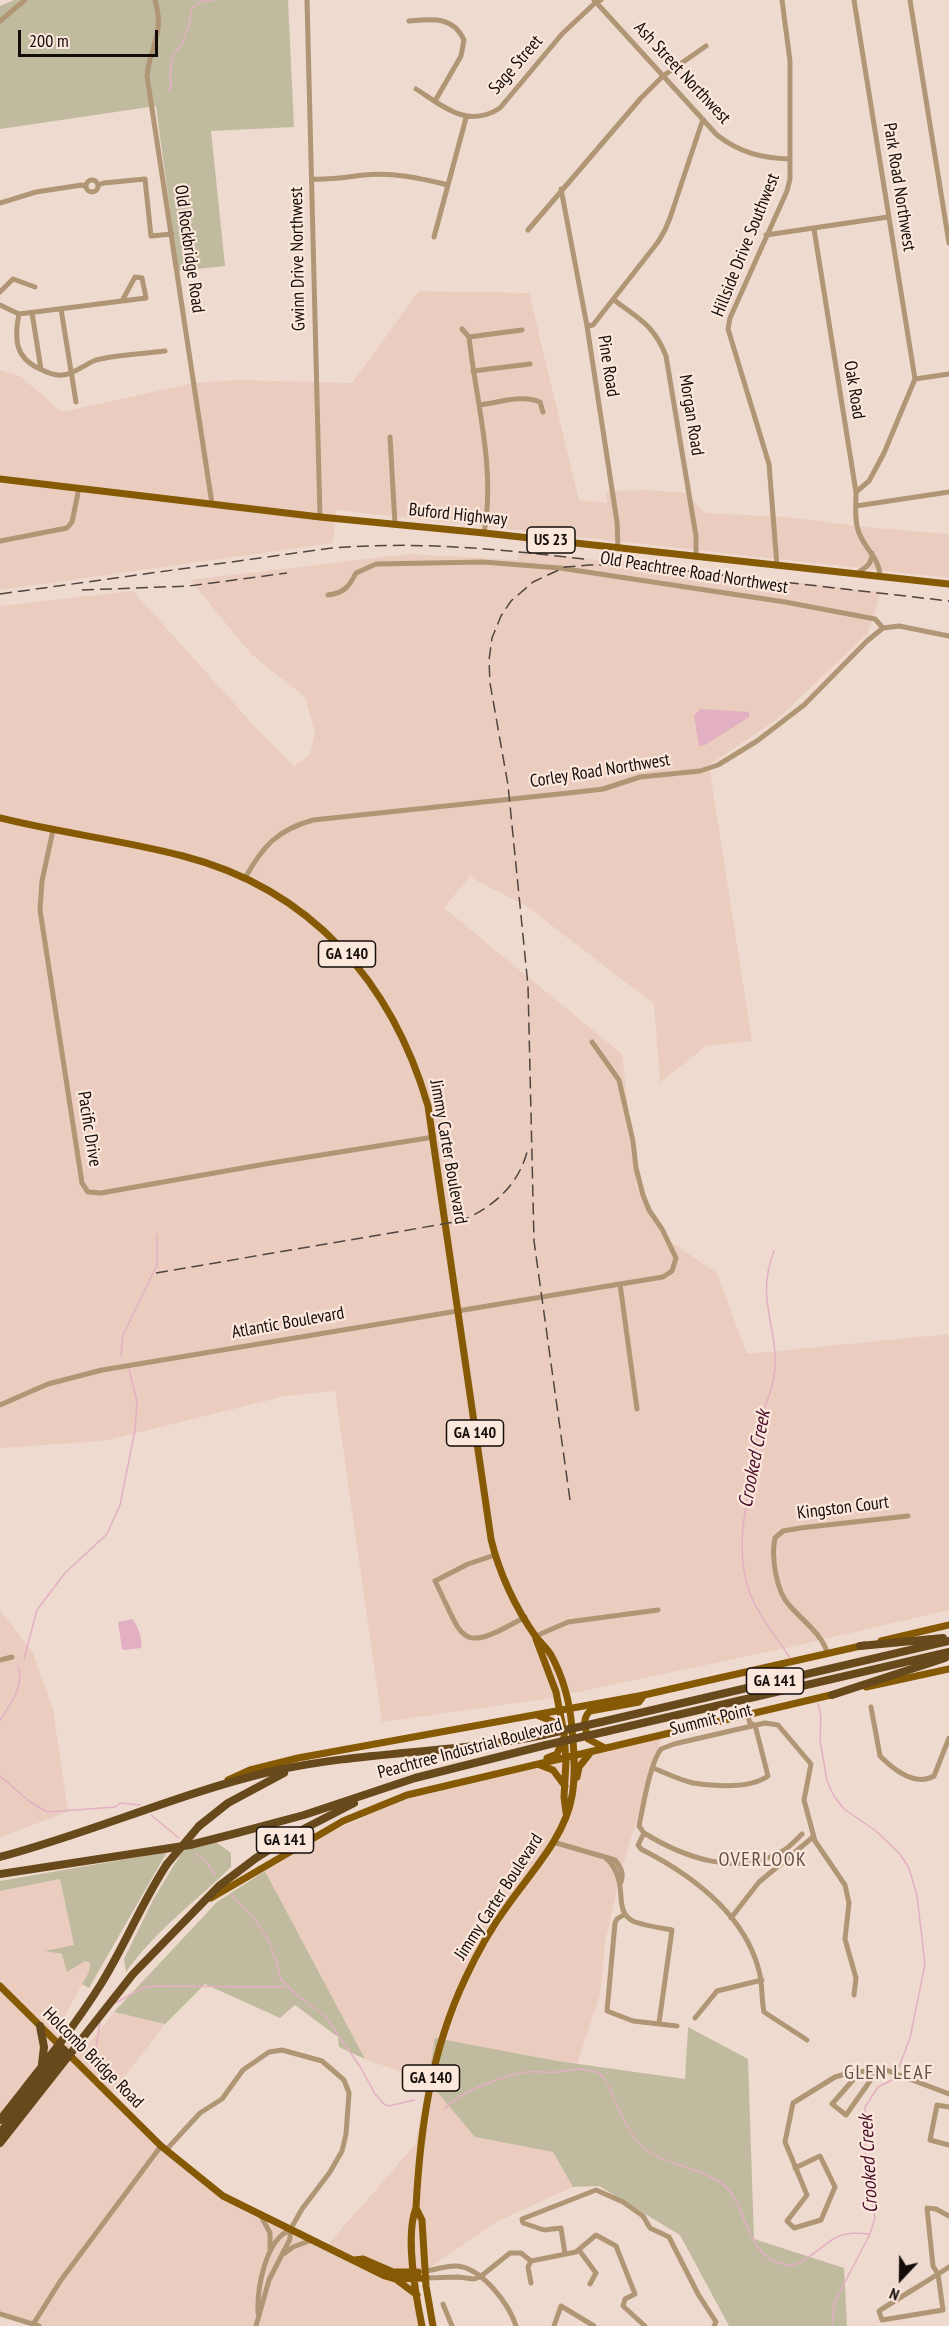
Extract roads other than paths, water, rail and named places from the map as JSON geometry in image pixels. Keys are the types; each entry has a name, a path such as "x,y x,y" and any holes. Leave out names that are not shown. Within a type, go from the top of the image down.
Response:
{"highway":[{"path":"860,1646 949,1639"},
{"name":"Peachtree Industrial Boulevard","path":"293,1769 347,1758 476,1747 543,1735 949,1639"},
{"name":"Peachtree Industrial Boulevard","path":"0,1874 190,1845 272,1824 425,1775 949,1652"},
{"path":"832,1695 949,1657"},
{"path":"0,1857 69,1837 208,1789 271,1772 293,1769"},
{"name":"GA 141","path":"0,2143 64,2050 167,1864 200,1826 222,1808 248,1790 293,1769"},
{"name":"GA 141","path":"0,2120 41,2067 64,2050 133,1974 219,1886 256,1858 318,1820 378,1790"},
{"path":"40,2026 44,2047 41,2067"},
{"path":"0,2133 64,2050"}],"main road":[{"name":"Buford Highway","path":"0,479 320,517 949,584"},
{"name":"Jimmy Carter Boulevard","path":"0,818 183,856 215,865 273,894 300,912 342,948 371,982 406,1042 419,1077 434,1137 457,1310 495,1556 525,1617 536,1636 550,1653 566,1705 572,1799 553,1842 488,1935 452,2010 436,2056 420,2150 416,2208 411,2219 414,2276"},
{"name":"Peachtree Industrial Boulevard","path":"208,1789 250,1770 298,1758 533,1715 566,1705 586,1706 644,1695 949,1625"},
{"name":"Jimmy Carter Boulevard","path":"536,1636 541,1656 554,1687 566,1705"},
{"path":"533,1715 546,1710 555,1698 541,1656"},
{"name":"Peachtree Industrial Boulevard","path":"479,1777 571,1759 605,1748 747,1714 949,1669"},
{"path":"605,1748 588,1739 586,1714 590,1711 639,1702 644,1695"},
{"path":"202,1904 247,1876 360,1813 408,1795 479,1777 483,1772 553,1757 560,1750 575,1715 586,1706 571,1699 566,1705"},
{"path":"533,1715 556,1723 584,1749 592,1752 579,1767 575,1798 567,1813"},
{"path":"567,1732 571,1759"},
{"name":"Jimmy Carter Boulevard","path":"567,1813 565,1788 571,1759"},
{"path":"538,1764 553,1770 565,1788"},
{"name":"Holcomb Bridge Road","path":"0,1986 164,2148 223,2196 373,2271 395,2279 425,2275"},
{"name":"GA 140","path":"416,2208 422,2220 425,2275 433,2326"},
{"name":"Holcomb Bridge Road","path":"354,2260 363,2259 393,2272 414,2276"},
{"name":"GA 140","path":"414,2276 422,2326"},
{"path":"395,2279 405,2284 417,2295"}],"street":[{"path":"0,21 25,0"},
{"name":"Old Rockbridge Road","path":"155,0 159,30 147,76 212,504"},
{"name":"Gwinn Drive Northwest","path":"307,0 320,517"},
{"name":"Hillside Drive Southwest","path":"777,567 769,464 728,329 730,318 787,191 790,179 790,61 782,0"},
{"name":"Park Road Northwest","path":"854,0 915,379"},
{"path":"910,0 949,243"},
{"name":"Ash Street Northwest","path":"597,1 717,135 739,150 765,158 790,159"},
{"name":"Sage Street","path":"466,118 492,113 500,108 562,34 597,1"},
{"path":"409,21 435,18 445,21 454,26 464,40 461,56 435,101"},
{"path":"528,230 561,189 663,76 706,46"},
{"path":"416,89 466,118 434,237"},
{"path":"587,326 593,325 614,300 665,230 703,119"},
{"path":"312,180 365,175 412,176 448,185"},
{"path":"0,203 36,192 86,187 88,181 92,180 99,185 145,179 151,236 171,234"},
{"name":"Pine Road","path":"561,189 587,326 617,522 618,548"},
{"path":"766,235 888,217"},
{"name":"Oak Road","path":"814,229 856,492 859,533 880,568 880,577"},
{"path":"0,305 19,314 146,298 141,278 135,277 122,301"},
{"path":"0,292 14,279 35,287"},
{"name":"Morgan Road","path":"614,300 645,323 659,338 666,356 696,536 696,557"},
{"path":"61,309 76,402"},
{"path":"32,313 41,369"},
{"path":"19,314 16,333 22,357 29,364 64,376 96,360 165,351"},
{"path":"462,329 469,337 488,465 489,495 484,533"},
{"path":"469,337 522,330"},
{"path":"473,371 530,364"},
{"path":"856,492 869,481 884,453 915,379 949,374"},
{"path":"479,405 521,399 534,400 540,402 543,412"},
{"path":"390,437 394,524"},
{"path":"0,541 67,528 72,522 79,488"},
{"path":"856,506 949,492"},
{"path":"856,574 867,567 872,560 872,552"},
{"name":"Old Peachtree Road Northwest","path":"328,595 341,593 352,583 356,573 376,564 505,562 636,578 785,602 875,619 883,628"},
{"path":"883,628 899,626 949,636"},
{"name":"Corley Road Northwest","path":"245,879 258,856 279,835 294,826 314,820 603,789 640,777 700,771 718,765 757,741 804,705 867,640 883,628"},
{"name":"Pacific Drive","path":"52,830 42,881 40,910 82,1183 88,1192 103,1193 434,1137"},
{"name":"Atlantic Boulevard","path":"0,1405 48,1384 102,1370 663,1277 672,1271 676,1258 643,1195 619,1080 592,1042"},
{"path":"620,1284 637,1409"},
{"name":"Kingston Court","path":"828,1654 816,1632 788,1605 772,1560 774,1538 783,1531 800,1528 908,1516"},
{"path":"495,1556 468,1564 435,1581 457,1629 468,1638 479,1639 525,1617"},
{"path":"536,1636 568,1623 658,1610"},
{"path":"0,1660 12,1657"},
{"path":"871,1707 880,1756 907,1776 930,1779 934,1776 949,1738"},
{"path":"755,1725 759,1720 757,1712"},
{"path":"653,1768 693,1783 731,1784 760,1781 768,1776 755,1725 750,1723 747,1714"},
{"name":"Summit Point","path":"731,1918 715,1899 682,1873 638,1845 644,1833 639,1826 653,1768 658,1753 664,1747 765,1722 778,1725 810,1760 811,1768 804,1800 813,1837"},
{"path":"644,1833 671,1849 711,1860 752,1862 783,1851 802,1834"},
{"path":"807,2040 764,2012 762,1980 752,1950 731,1918 759,1882 813,1837 845,1885 849,1903 845,1939 856,1978 854,1995"},
{"path":"553,1842 615,1860 623,1876 620,1884 621,1905 625,1914 633,1921 672,1930 659,2023"},
{"path":"782,1863 783,1851"},
{"path":"625,1914 617,1918 615,1923 607,2011 633,2021 677,2026"},
{"path":"695,2018 717,1991 762,1980"},
{"path":"0,2314 37,2325 61,2280 164,2148 200,2113 222,2099 243,2070 269,2052 282,2050 322,2061 344,2080 350,2093 342,2151 290,2230 282,2235 268,2256"},
{"path":"795,2168 820,2156 836,2187 821,2220 794,2228 786,2220 807,2195 795,2168 784,2142 793,2103 835,2077 853,2072 886,2070 949,2094"},
{"path":"853,2072 853,2080 832,2104 846,2115 877,2071"},
{"path":"949,2107 937,2105 930,2140 949,2145"},
{"path":"565,2254 561,2228 544,2230 523,2223 522,2219 596,2190 623,2202 643,2216 650,2228 669,2237 698,2294 716,2322 714,2326"},
{"path":"949,2216 936,2209 927,2208 933,2266 938,2274 943,2310 882,2320 879,2311 938,2274 949,2267"},
{"path":"258,2318 261,2277 271,2237 260,2215"},
{"path":"256,2326 269,2280 290,2239 290,2230"},
{"path":"425,2275 474,2279 480,2277 510,2253 520,2253 531,2260 565,2254 579,2250 596,2235 616,2246 635,2294 626,2299 623,2306 645,2326"},
{"path":"278,2260 293,2247 312,2240"},
{"path":"579,2250 596,2273 590,2284"},
{"path":"531,2260 528,2267 531,2283"},
{"path":"458,2277 459,2266"},
{"path":"425,2275 459,2266 477,2272 506,2301 516,2326"},
{"path":"443,2304 452,2326"},
{"path":"554,2326 561,2306 594,2326"}],"waterway":[{"path":"168,92 171,87 173,54 181,46 189,26 192,8 200,2 214,0"},
{"path":"121,1356 123,1335 157,1265 157,1234"},
{"name":"Crooked Creek","path":"774,1251 767,1285 767,1301 774,1344 774,1377 757,1432 742,1542 745,1578 751,1596 790,1658"},
{"path":"24,1659 37,1610 65,1573 107,1534 120,1505 135,1430 137,1401 129,1370"},
{"path":"0,1720 12,1702 18,1687 20,1680 18,1666"},
{"name":"Crooked Creek","path":"818,1704 821,1716 820,1740 827,1781 834,1796 844,1809 876,1831 900,1854 909,1868 917,1896 925,1964 910,2038 899,2067"},
{"path":"0,1776 29,1801 47,1812 115,1807 121,1803 140,1805"},
{"path":"151,1815 179,1838"},
{"path":"195,1853 207,1863 215,1875"},
{"path":"232,1895 262,1930 274,1954 280,1978 297,1995 325,2016 361,2068 375,2094 389,2106 414,2100"},
{"path":"115,2003 143,1988 154,1986 286,1987"},
{"path":"94,2059 100,2023"},
{"path":"444,2108 471,2091 517,2074 576,2069 592,2071 603,2076 627,2126 637,2141 646,2149 657,2156 709,2176 729,2190 756,2245 774,2261 794,2265 839,2236 852,2233 870,2234"},
{"name":"Crooked Creek","path":"832,2326 834,2303 870,2234 875,2218 866,2174 865,2107 878,2087 894,2079"}],"railway":[{"path":"0,594 332,548 365,546 489,549 584,559"},
{"path":"608,562 949,601"},
{"path":"570,1500 534,1241 528,986 508,785 490,683 489,660 492,638 501,616 511,601 533,582 565,567 614,565"},
{"path":"82,590 189,586 287,573"},
{"path":"156,1273 461,1221 484,1209 504,1193 519,1173 528,1148"}],"district":[{"name":"OVERLOOK","path":"763,1860"},
{"name":"GLEN LEAF","path":"889,2073"}]}
